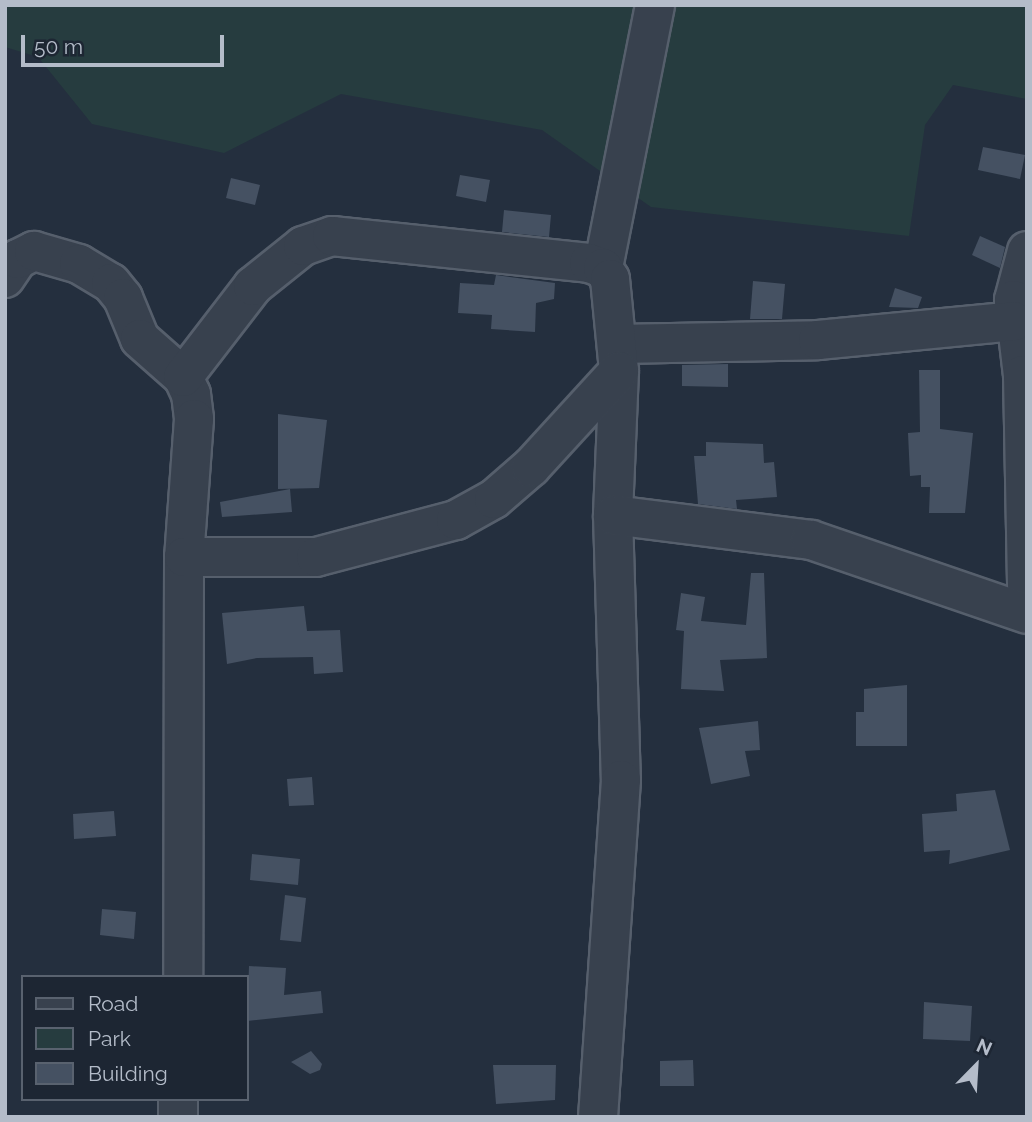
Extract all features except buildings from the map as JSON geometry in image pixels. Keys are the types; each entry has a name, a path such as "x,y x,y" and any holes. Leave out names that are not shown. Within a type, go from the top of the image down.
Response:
{"street":[{"path":"598,1117 621,780 613,515 618,357 610,279 603,268 609,218 655,5"},
{"path":"183,377 253,286 303,246 332,236 603,268"},
{"path":"5,278 18,259 34,251 79,264 111,283 123,298 140,339 183,377 194,419 184,557 183,975"},
{"path":"1027,251 1014,300 1014,321 1024,374 1027,586"},
{"path":"184,557 316,557 456,520 494,499 531,467 618,357 1014,321"},
{"path":"613,515 811,540 1027,614"}],"green space":[{"path":"5,5 1027,5 1027,99 953,85 925,125 909,236 651,207 542,130 341,94 224,153 92,124 38,57 5,47"}]}
